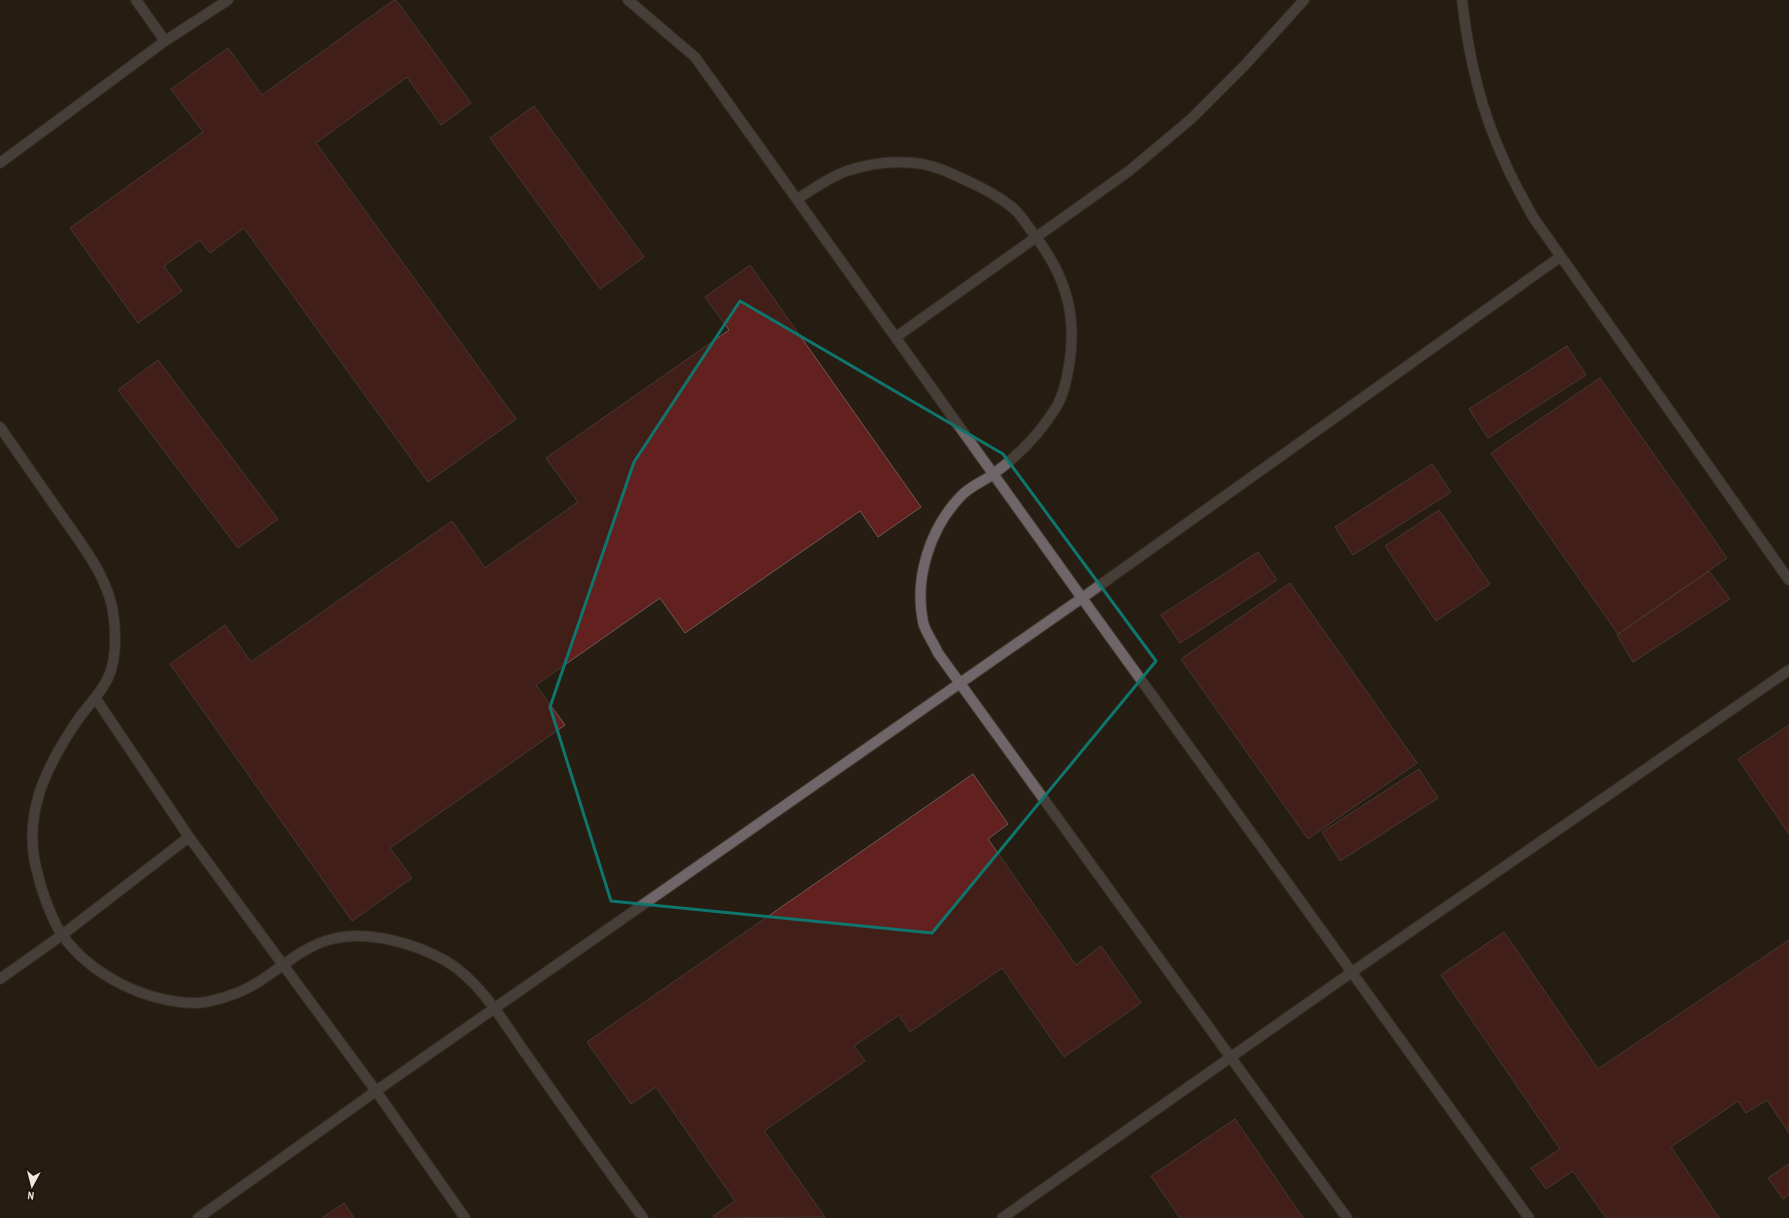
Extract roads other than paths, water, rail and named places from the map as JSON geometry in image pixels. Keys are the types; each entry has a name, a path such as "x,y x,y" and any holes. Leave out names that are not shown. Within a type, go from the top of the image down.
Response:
{"lane":[{"path":"136,0 165,42"},
{"path":"0,163 165,42 228,0"},
{"path":"628,0 695,57 1082,598 1529,1218"},
{"path":"896,337 1129,171 1191,119 1245,65 1304,0"},
{"path":"1462,0 1466,35 1481,98 1503,159 1533,218 1789,580"},
{"path":"797,199 846,171 880,163 910,163 936,167 982,187 1014,209 1036,237 1059,272 1070,311 1073,342 1068,374 1058,404 1033,438 994,474 962,494 938,525 925,562 921,592 923,624 938,653 1347,1218"},
{"path":"198,1218 376,1091 1082,598 1560,257"},
{"path":"0,427 91,559 108,589 114,619 114,656 109,676 96,699 79,717 56,754 39,789 32,832 33,859 41,887 62,935 84,959 105,974 130,988 159,998 198,1003 235,994 310,947 331,939 358,935 414,946 445,960 466,974 494,1009 643,1218"},
{"path":"1002,1218 1352,972 1789,670"},
{"path":"96,699 189,837 376,1091 465,1218"},
{"path":"0,979 62,935 189,837"}]}
